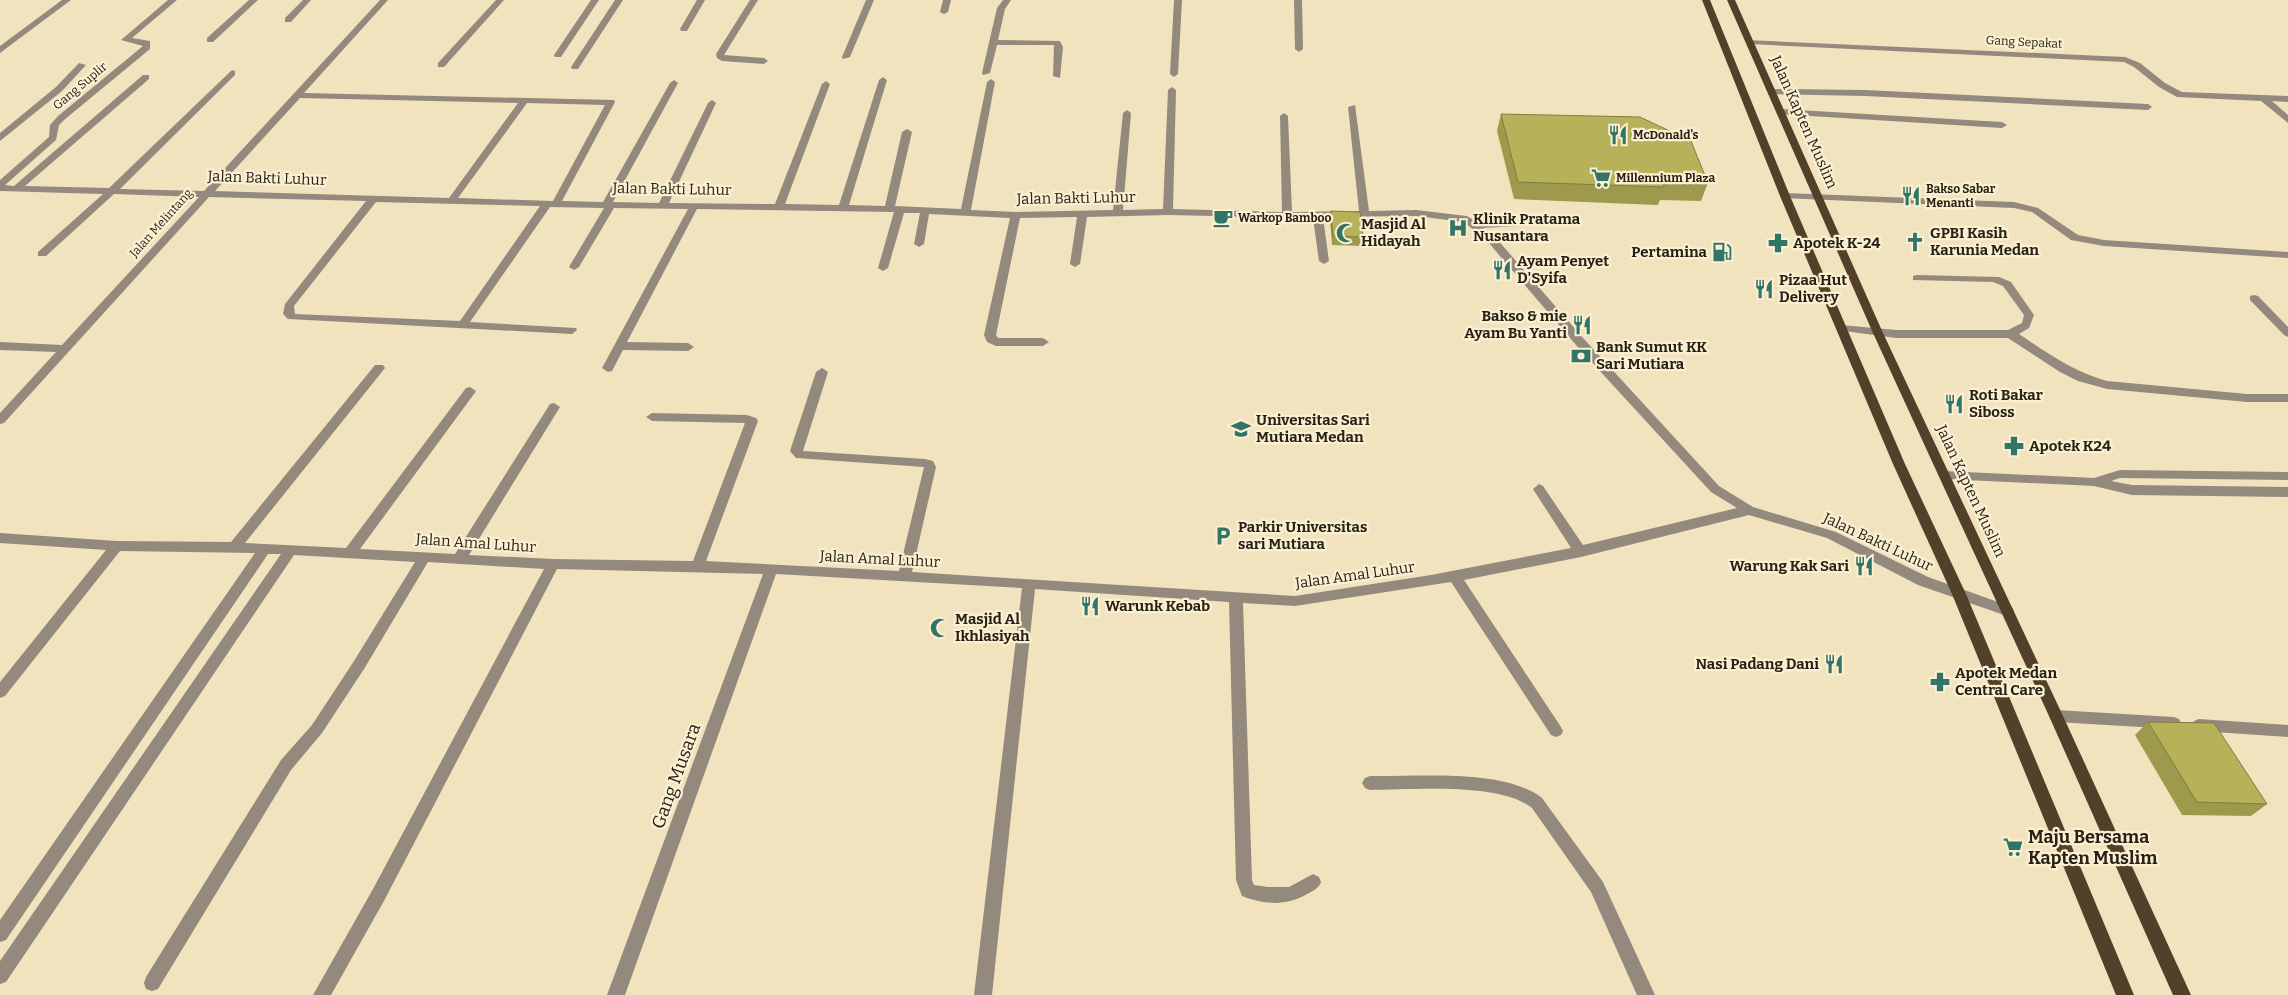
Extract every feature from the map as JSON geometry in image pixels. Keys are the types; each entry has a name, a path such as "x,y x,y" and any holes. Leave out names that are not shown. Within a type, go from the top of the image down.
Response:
{"main road":[{"path":"1706,0 1785,196 1900,464 1959,594 2125,995"},
{"name":"Jalan Kapten Muslim","path":"1731,0 1878,333 2056,716 2182,995"}],"street":[{"path":"0,50 67,0"},
{"name":"Gang Suplir","path":"0,187 53,138 55,126 61,118 148,44 125,40 174,0"},
{"path":"210,40 254,0"},
{"path":"288,20 307,0"},
{"name":"Jalan Melintang","path":"0,420 67,349 295,94 384,0"},
{"path":"441,65 500,0"},
{"path":"558,55 595,0"},
{"path":"575,67 619,0"},
{"path":"684,30 701,0"},
{"path":"754,0 720,56 725,59 764,61"},
{"path":"846,57 870,0"},
{"path":"944,12 947,0"},
{"path":"986,73 1001,8 1006,4 1007,0"},
{"path":"1174,74 1178,0"},
{"path":"1298,0 1299,49"},
{"path":"993,42 1057,43 1059,47 1057,76"},
{"name":"Gang Sepakat","path":"1749,42 2124,60 2137,65 2162,86 2180,96 2288,99"},
{"path":"0,138 59,90 82,65"},
{"path":"42,254 111,192 232,73"},
{"path":"17,188 146,77"},
{"path":"843,209 883,80"},
{"path":"964,213 991,82"},
{"path":"574,267 674,83"},
{"path":"779,208 826,84"},
{"path":"1168,212 1172,90"},
{"path":"1772,92 1865,94 2148,107"},
{"path":"295,94 524,101 604,100 611,104 551,204 462,326"},
{"path":"2263,98 2288,120"},
{"path":"452,200 524,101"},
{"path":"664,205 712,103"},
{"path":"1352,107 1364,214"},
{"path":"1782,112 2002,125"},
{"path":"1118,214 1127,113"},
{"path":"1284,116 1287,215"},
{"path":"883,268 907,132"},
{"name":"Jalan Bakti Luhur","path":"0,187 111,192 206,193 551,204 894,210 1016,215 1168,212 1287,215 1416,213 1453,216 1467,219 1477,225 1492,240 1580,342 1715,489 1749,510 1831,535 1923,581 2007,611"},
{"path":"1785,196 2014,205 2035,210 2075,238 2104,243 2288,255"},
{"path":"374,198 289,306 288,314 292,317 572,330"},
{"path":"608,368 694,206"},
{"path":"919,244 925,212"},
{"path":"1318,214 1324,261"},
{"path":"1016,215 990,335 991,339 996,342 1043,342"},
{"path":"1075,264 1082,215"},
{"path":"1477,225 1519,223"},
{"path":"1842,328 1878,333 2010,334 2025,328 2028,315 2007,284 1995,279 1917,278"},
{"path":"2254,298 2288,333"},
{"path":"2010,334 2064,369 2082,378 2107,385 2247,398 2288,398"},
{"path":"0,346 67,349"},
{"path":"621,346 688,347"},
{"path":"234,547 379,368"},
{"path":"822,372 796,451 800,455 929,464 930,467 904,577"},
{"path":"350,552 470,391"},
{"path":"459,558 554,407"},
{"path":"652,416 747,419 752,421 697,567"},
{"path":"2094,482 2120,474 2288,476"},
{"path":"1944,475 2094,482 2132,490 2286,492"},
{"path":"2271,476 2286,492"},
{"path":"1539,489 1560,525 1581,552"},
{"name":"Jalan Amal Luhur","path":"0,538 117,546 265,548 553,564 771,569 1029,583 1295,601 1338,597 1455,577 1581,552 1749,510"},
{"path":"0,692 117,546"},
{"path":"0,934 265,548"},
{"path":"0,976 291,550"},
{"path":"152,983 286,765 317,729 359,665 425,556"},
{"path":"322,995 379,894 553,564"},
{"name":"Gang Musara","path":"616,995 771,569"},
{"path":"1455,577 1556,731"},
{"path":"983,995 1029,583"},
{"path":"1236,597 1244,880 1248,891 1268,895 1291,895 1312,882"},
{"path":"2056,716 2288,731"},
{"path":"1370,783 1496,788 1523,793 1537,803 1596,887 1646,995"}],"building":[{"name":"Millennium Plaza","path":"1501,114 1640,117 1691,141 1708,183 1663,182 1664,187 1518,182"},
{"path":"1331,211 1360,212 1363,237 1333,236"},
{"path":"2148,722 2214,723 2267,804 2197,802"}],"place":[{"name":"McDonald's","path":"1618,135"},
{"name":"Millennium Plaza","path":"1601,178"},
{"name":"Bakso Sabar Menanti","path":"1911,196"},
{"name":"Warkop Bamboo","path":"1223,218"},
{"name":"Klinik Pratama Nusantara","path":"1458,228"},
{"name":"Masjid Al Hidayah","path":"1346,233"},
{"name":"GPBI Kasih Karunia Medan","path":"1915,242"},
{"name":"Apotek K-24","path":"1778,243"},
{"name":"Pertamina","path":"1722,252"},
{"name":"Ayam Penyet D'Syifa","path":"1502,270"},
{"name":"Pizaa Hut Delivery","path":"1764,289"},
{"name":"Bakso & mie Ayam Bu Yanti","path":"1582,325"},
{"name":"Bank Sumut KK Sari Mutiara","path":"1581,356"},
{"name":"Roti Bakar Siboss","path":"1954,404"},
{"name":"Universitas Sari Mutiara Medan","path":"1241,429"},
{"name":"Apotek K24","path":"2014,446"},
{"name":"Parkir Universitas sari Mutiara","path":"1223,536"},
{"name":"Warung Kak Sari","path":"1864,566"},
{"name":"Warunk Kebab","path":"1090,606"},
{"name":"Masjid Al Ikhlasiyah","path":"940,628"},
{"name":"Nasi Padang Dani","path":"1834,664"},
{"name":"Apotek Medan Central Care","path":"1940,682"},
{"name":"Maju Bersama Kapten Muslim","path":"2013,847"}]}
